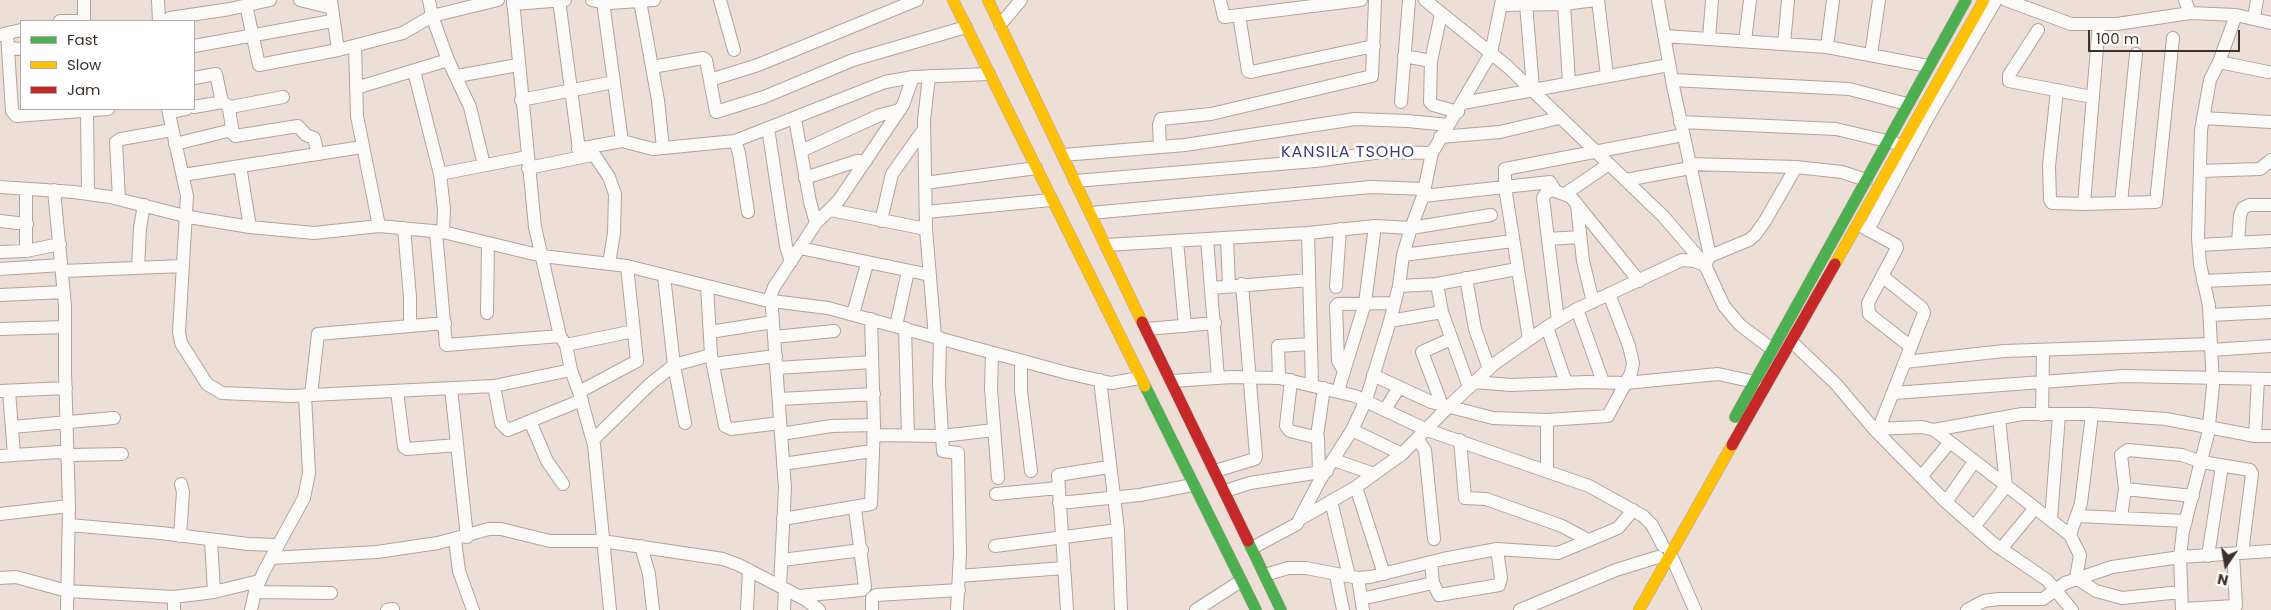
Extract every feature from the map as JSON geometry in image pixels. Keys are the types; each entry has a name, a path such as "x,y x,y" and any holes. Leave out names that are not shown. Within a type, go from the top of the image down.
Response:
{"main road":[{"path":"953,0 1256,610"},
{"path":"988,0 1282,610"},
{"path":"1639,610 1664,552 1772,349 1906,104 1966,0"},
{"path":"1626,610 1664,552 1863,227 1902,146 1984,0"}],"street":[{"path":"84,0 84,20"},
{"path":"158,0 159,20"},
{"path":"168,20 170,18 270,0"},
{"path":"300,0 332,10"},
{"path":"429,0 432,16 448,60 457,76 473,115 484,165"},
{"path":"246,5 258,65 261,66 338,50 403,33 432,16 498,0"},
{"path":"559,0 569,90 579,153"},
{"path":"565,0 513,2 521,100 535,227 563,341 593,440 610,610"},
{"path":"622,142 614,82 597,1 654,0"},
{"path":"720,0 734,50"},
{"path":"710,80 758,65 917,0"},
{"path":"1000,25 1021,0"},
{"path":"1220,0 1224,17 1255,14 1286,5 1361,0"},
{"path":"1254,0 1255,14"},
{"path":"1160,147 1159,125 1161,120 1211,114 1372,76 1375,0"},
{"path":"1401,102 1408,0"},
{"path":"1425,0 1491,52 1708,261"},
{"path":"1252,548 1297,524 1327,468 1352,430 1366,400 1390,322 1399,286 1403,255 1424,192 1432,153 1491,52 1501,2 1526,4 1596,0 1606,76"},
{"path":"1658,0 1708,261 1724,306 1740,325 1772,349"},
{"path":"1709,39 1712,0"},
{"path":"1745,41 1750,0"},
{"path":"1784,44 1788,0"},
{"path":"1827,47 1833,0"},
{"path":"1871,55 1879,0"},
{"path":"1911,347 1868,314 1868,303 1895,253 1896,245 1863,227 1996,0"},
{"path":"2006,0 2071,24 2117,24 2190,13 2236,15 2271,22"},
{"path":"2185,0 2190,13"},
{"path":"2254,18 2257,0"},
{"path":"640,1 658,100 663,148"},
{"path":"1556,3 1569,82"},
{"path":"1526,4 1531,89"},
{"path":"195,46 252,36 332,10"},
{"path":"332,10 338,50"},
{"path":"1441,14 1431,61 1430,104 1460,107 1531,89 1669,65"},
{"path":"1239,15 1248,71 1250,72 1374,46"},
{"path":"2121,517 2125,489 2121,455 2128,450 2182,455 2202,462 2250,470 2252,474 2237,554 2236,606 2182,610 2180,557 2186,520 2202,462 2209,426 2212,379 2210,316 2199,245 2203,118 2210,80 2219,62 2236,15"},
{"path":"2084,204 2099,24"},
{"path":"652,67 703,58 708,61 715,111 719,112 764,97 853,60 966,27"},
{"path":"20,30 3,34 8,48 10,74 6,100 16,116 98,110"},
{"path":"2038,30 2008,79 2009,82 2092,97"},
{"path":"1664,36 1827,47 1928,66"},
{"path":"2057,90 2049,166 2050,200 2052,203 2156,202 2159,197 2173,38"},
{"path":"355,46 357,116 379,226"},
{"path":"8,48 20,49"},
{"path":"2121,203 2136,54"},
{"path":"1404,56 1431,61"},
{"path":"356,88 448,60"},
{"path":"2219,62 2268,72"},
{"path":"457,76 518,65"},
{"path":"414,71 440,174 444,209 439,232 446,345 563,341 634,331"},
{"path":"195,78 216,74 232,130 236,136 298,126 306,136 314,138 318,154"},
{"path":"440,174 484,165 528,162 579,153 622,142 653,149 735,141 885,82 913,77 989,74"},
{"path":"929,76 924,129 926,229 937,338 943,451 958,453 960,576 957,610"},
{"path":"784,610 782,588 783,464 773,322 772,301 774,287 816,223 831,210 900,110 913,77"},
{"path":"1672,80 1849,89 1906,104"},
{"path":"521,100 614,82"},
{"path":"195,107 226,105 283,97"},
{"path":"168,110 184,175 187,196 179,332 181,343 207,384 222,393 308,395 494,386 571,370"},
{"path":"801,151 880,116 900,110"},
{"path":"87,111 88,194"},
{"path":"1440,137 1500,132 1559,118"},
{"path":"2203,118 2271,122"},
{"path":"795,119 816,223"},
{"path":"1063,156 1160,147 1355,120 1408,121 1448,125"},
{"path":"768,128 786,246 791,262"},
{"path":"882,222 892,174 924,129"},
{"path":"1528,340 1505,186 1504,171 1508,167 1596,152 1682,129 1836,129 1888,140 1902,146"},
{"path":"119,199 116,142 121,139 172,130"},
{"path":"175,144 232,130"},
{"path":"735,141 739,153 748,212"},
{"path":"184,175 362,147"},
{"path":"1075,181 1314,161 1382,152 1432,153"},
{"path":"579,153 595,156 609,176 615,194 614,233 609,264"},
{"path":"2200,171 2260,168 2271,160"},
{"path":"806,178 857,161 866,161"},
{"path":"1091,213 1372,187 1424,192 1550,182 1553,189 1560,195 1565,194 1609,164"},
{"path":"240,166 250,227"},
{"path":"1626,180 1690,166 1796,167 1842,172 1866,180"},
{"path":"1300,519 1356,487 1402,454 1427,430 1445,405 1505,355 1552,324 1577,309 1682,260 1708,261 1756,234 1766,221 1796,167"},
{"path":"925,183 1036,168"},
{"path":"0,187 88,194 119,199 185,216 250,227 314,232 379,226 439,232 542,256 626,266 772,301 828,308 1111,383 1140,378"},
{"path":"1553,189 1546,193 1543,198 1548,239 1552,324 1566,383"},
{"path":"26,190 26,251"},
{"path":"54,190 64,292 69,506 67,610"},
{"path":"1565,194 1577,205 1639,281"},
{"path":"926,212 1051,200"},
{"path":"138,268 140,228 144,205"},
{"path":"1577,205 1580,237 1593,302"},
{"path":"2238,243 2240,215 2243,208 2249,205 2271,205"},
{"path":"831,210 882,222 926,229"},
{"path":"1106,245 1227,238 1375,226 1411,228 1491,215"},
{"path":"0,221 26,224"},
{"path":"1338,391 1365,303 1375,226"},
{"path":"404,228 410,297 410,326"},
{"path":"1336,287 1340,229"},
{"path":"1308,232 1310,344 1318,386 1316,436 1319,440 1327,468"},
{"path":"1548,239 1580,237"},
{"path":"1215,471 1256,458 1250,377 1227,238"},
{"path":"1207,239 1218,378"},
{"path":"1177,241 1185,326"},
{"path":"1403,255 1513,241"},
{"path":"2199,245 2271,241"},
{"path":"487,313 488,243"},
{"path":"0,252 26,251 60,244"},
{"path":"800,248 867,264 930,275"},
{"path":"853,314 867,264"},
{"path":"0,268 138,268 183,266"},
{"path":"494,386 504,428 508,430 580,396 635,364 637,361 626,266"},
{"path":"1399,286 1437,284 1517,269"},
{"path":"908,271 900,327 908,435"},
{"path":"664,276 674,365 685,423"},
{"path":"1876,428 1894,393 1923,310 1882,276"},
{"path":"1466,278 1475,329 1488,369"},
{"path":"2204,281 2271,278"},
{"path":"1212,288 1309,280"},
{"path":"1437,284 1442,312 1451,339 1471,384"},
{"path":"708,286 712,359 725,426 731,429 831,426 908,435 942,436 994,430"},
{"path":"0,295 64,292"},
{"path":"1373,375 1399,388 1445,405 1493,418 1547,420 1608,416 1631,373 1632,355 1608,294"},
{"path":"1344,371 1338,361 1336,306 1338,304 1394,303"},
{"path":"1577,309 1603,382"},
{"path":"1390,322 1442,312"},
{"path":"2210,316 2271,312"},
{"path":"783,519 869,506 871,502 874,394 871,319"},
{"path":"710,332 773,322"},
{"path":"251,610 257,587 304,498 308,484 308,395 318,334 445,323"},
{"path":"1147,329 1215,323"},
{"path":"0,329 65,327"},
{"path":"774,337 834,331"},
{"path":"1445,405 1422,352 1451,339"},
{"path":"1792,342 1836,384 1946,502 2001,549 2048,580 2072,610"},
{"path":"1310,344 1278,346 1285,379 1286,426 1290,431 1316,436"},
{"path":"1905,362 2004,351 2271,346"},
{"path":"2042,415 2044,383 2043,350"},
{"path":"992,353 991,389 998,478"},
{"path":"593,440 649,385 674,365 712,359 776,362 872,362"},
{"path":"1021,360 1021,392 1031,471"},
{"path":"1471,384 1511,386 1603,382 1626,383 1718,374 1755,382"},
{"path":"1894,393 2123,376 2265,379 2258,408 2256,436"},
{"path":"1172,381 1250,377 1285,379 1338,391 1366,400 1427,430 1589,486 1633,510 1652,525 1661,538 1664,552 1695,610"},
{"path":"1100,380 1118,530 1121,610"},
{"path":"14,455 12,427 4,391 66,388"},
{"path":"450,388 457,445 460,538 459,571 473,610"},
{"path":"1384,410 1399,388"},
{"path":"397,391 404,447 407,449 457,445"},
{"path":"779,400 874,394"},
{"path":"2258,408 2271,408"},
{"path":"1876,428 1910,426 1934,430 2022,414 2059,416 2092,414 2166,419 2256,436 2271,436"},
{"path":"2070,535 2081,503 2092,414"},
{"path":"2051,519 2059,416"},
{"path":"12,427 114,418"},
{"path":"1974,527 2006,486 1999,418"},
{"path":"1547,420 1547,470"},
{"path":"530,421 548,460 563,484"},
{"path":"1352,430 1402,454"},
{"path":"1934,430 2070,535 2080,555 2076,578"},
{"path":"1418,440 1425,450 1434,539"},
{"path":"1460,440 1465,498 1486,499 1562,526 1588,540"},
{"path":"1921,477 1950,442"},
{"path":"783,464 872,451"},
{"path":"0,456 60,452 68,454 122,454"},
{"path":"1946,502 1974,462"},
{"path":"2208,556 2222,466"},
{"path":"1067,610 1058,474 1110,467"},
{"path":"1225,491 1250,483 1327,468 1374,474"},
{"path":"180,536 183,492 181,484"},
{"path":"1059,503 1151,494 1193,485"},
{"path":"1356,487 1384,574"},
{"path":"996,494 1058,488"},
{"path":"2125,489 2193,496"},
{"path":"1331,501 1348,576 1362,604 1434,583"},
{"path":"0,514 69,506"},
{"path":"799,596 862,590 866,585 855,508"},
{"path":"2001,549 2035,508"},
{"path":"1265,575 1288,568 1323,570 1348,576 1384,574 1431,562 1497,549 1558,554 1618,528 1633,510"},
{"path":"2077,516 2186,520"},
{"path":"69,525 278,545"},
{"path":"272,558 360,554 460,538 489,529 501,529 550,541 602,541 723,559 799,596 819,610"},
{"path":"995,546 1118,530"},
{"path":"211,540 214,592"},
{"path":"641,546 649,574 653,610"},
{"path":"1431,562 1434,583 1439,595 1499,585 1501,578 1497,549"},
{"path":"782,560 862,550"},
{"path":"1520,610 1664,552"},
{"path":"1966,610 1984,601 1998,599 2040,600 2056,591 2065,583 2112,567 2180,557 2271,552"},
{"path":"960,576 1064,568"},
{"path":"746,610 749,570"},
{"path":"1343,610 1348,576"},
{"path":"0,578 16,577 67,591 174,604 214,592 257,587 331,593"},
{"path":"2076,578 2096,591 2122,598 2181,592"},
{"path":"1196,610 1242,581"},
{"path":"872,610 872,598 876,595 959,590"}],"traffic: fast":[{"path":"1735,417 1966,0"},
{"path":"1145,386 1256,610"},
{"path":"1248,541 1281,610"}],"traffic: slow":[{"path":"953,0 1145,386"},
{"path":"988,0 1142,322"},
{"path":"1835,264 1984,0"},
{"path":"1639,610 1732,445"}],"traffic: jam":[{"path":"1732,445 1835,264"},
{"path":"1142,322 1248,541"}],"district":[{"name":"KANSILA TSOHO","path":"1348,153"}]}
